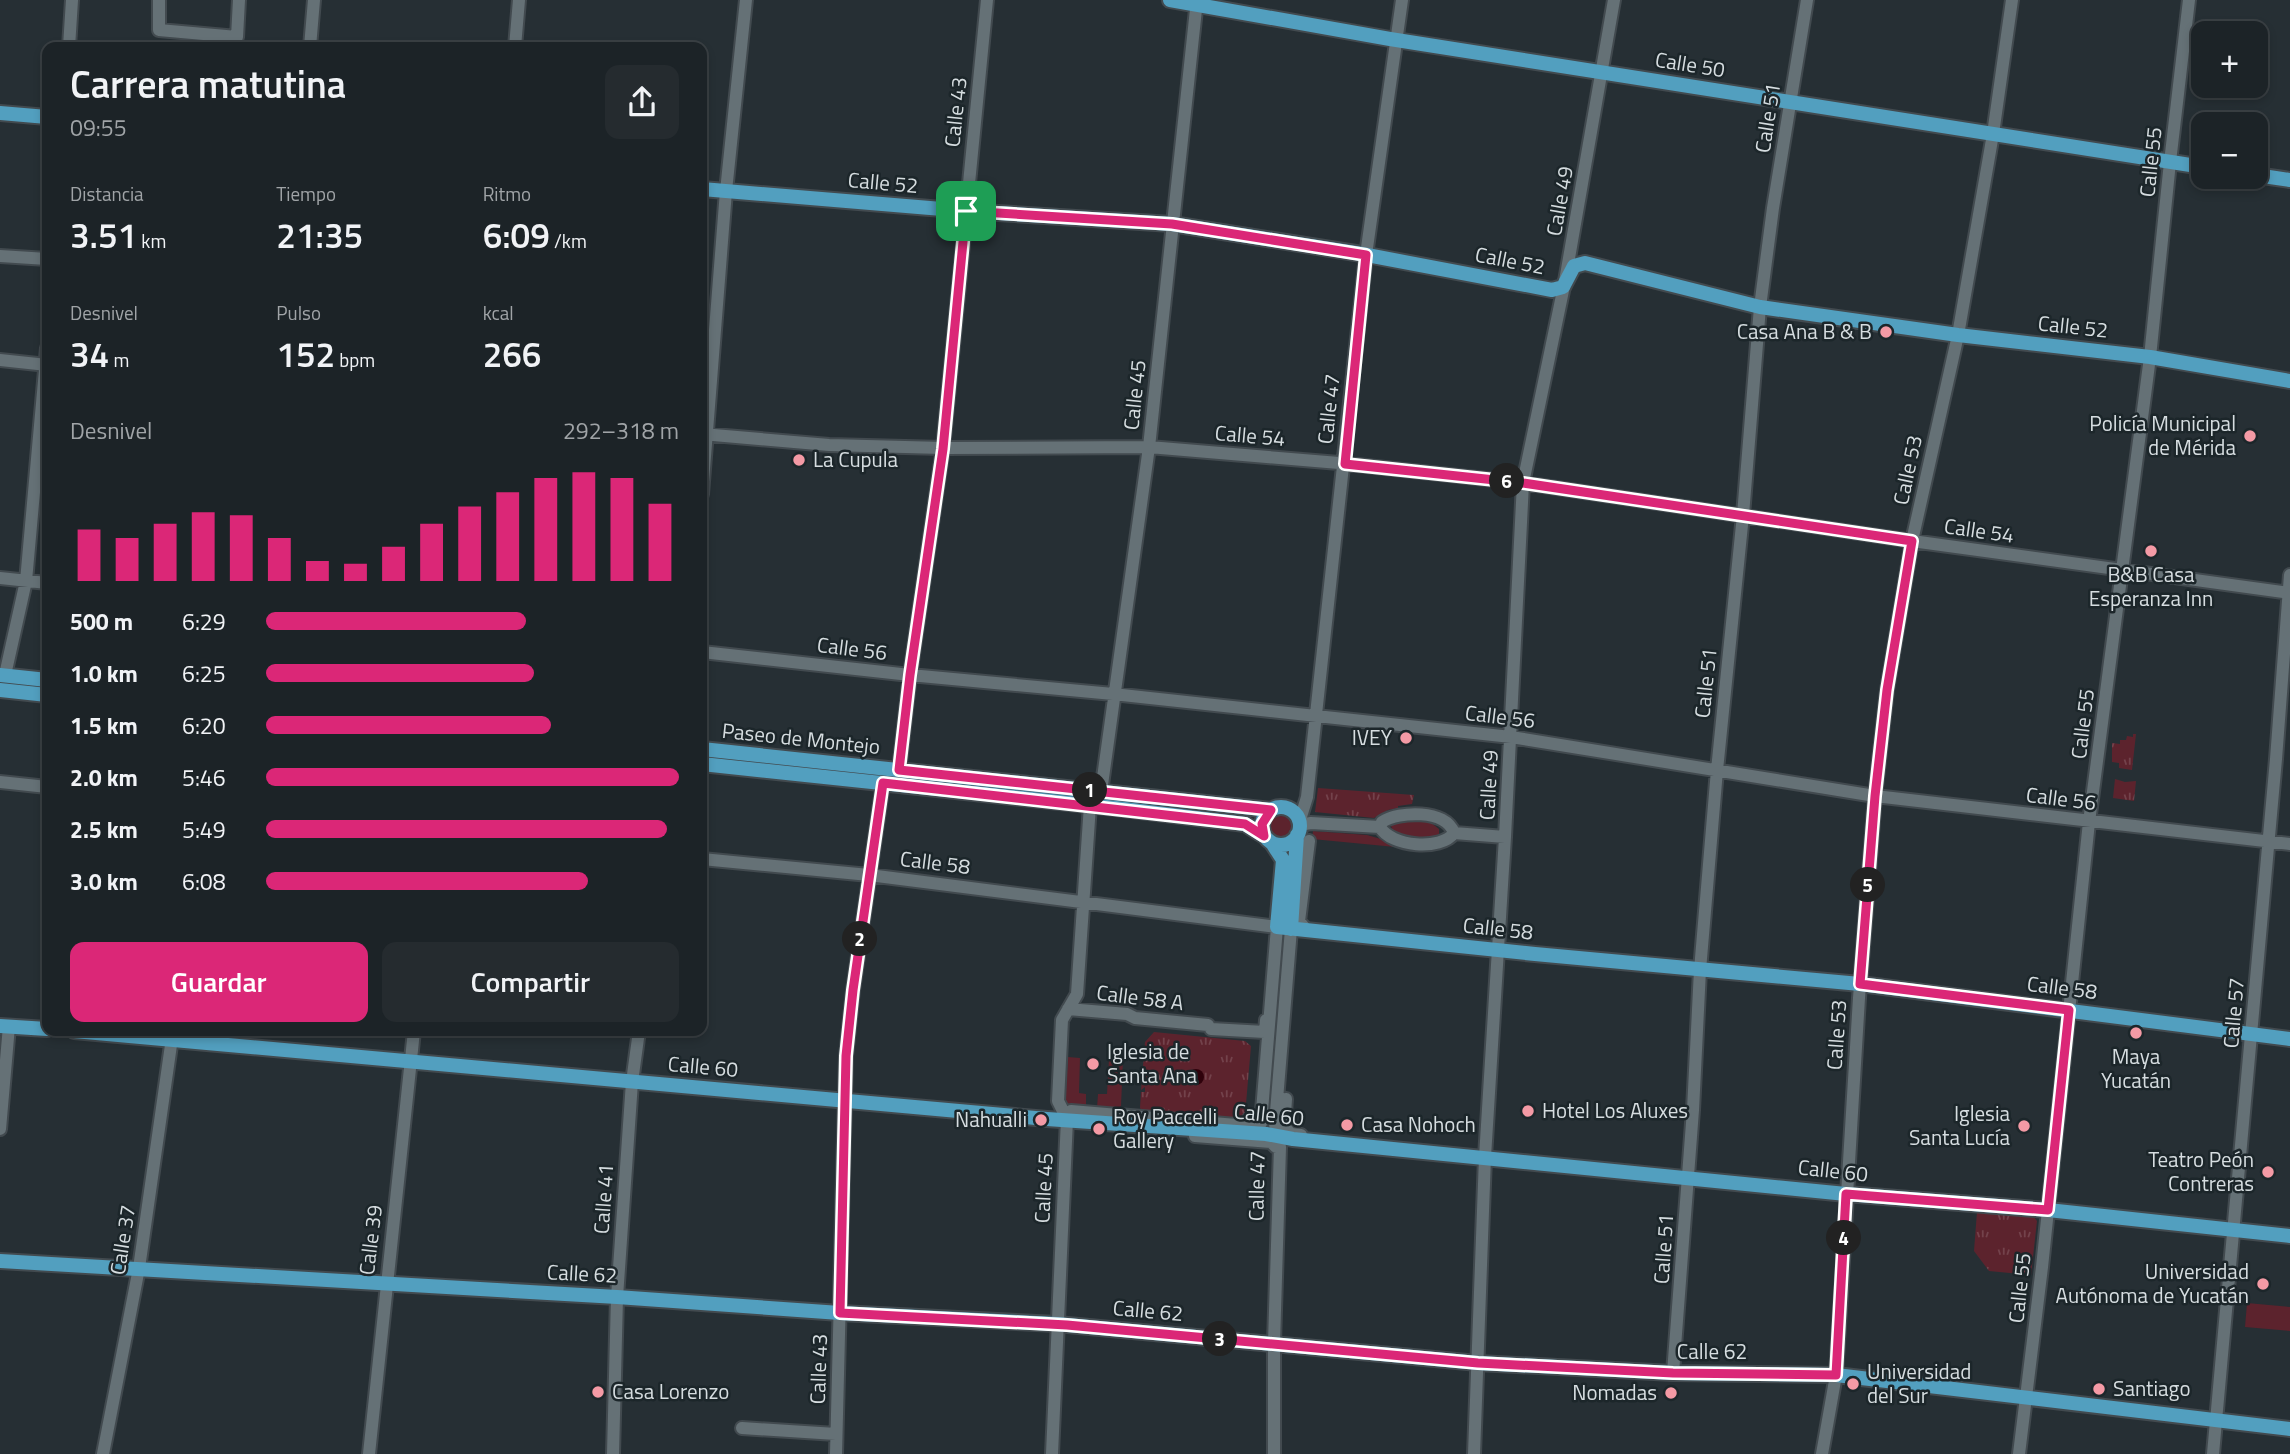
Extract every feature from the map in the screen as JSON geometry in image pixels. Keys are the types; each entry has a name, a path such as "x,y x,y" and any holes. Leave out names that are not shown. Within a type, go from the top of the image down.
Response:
{"main road":[{"name":"Calle 50","path":"1170,0 1196,2 1396,39 2191,165"},
{"path":"0,113 42,117"},
{"path":"2268,177 2290,180"},
{"name":"Calle 52","path":"707,189 966,211 1172,224 1368,255 1552,290 1561,288 1574,266 1585,263 1760,307 1958,335 2150,357 2290,381"},
{"path":"1,685 42,681"},
{"path":"1,685 42,694"},
{"name":"Paseo de Montejo","path":"707,750 1271,810"},
{"path":"707,765 1245,824 1268,839 1286,844 1301,831 1295,814 1286,808 1271,810 1262,824 1268,839"},
{"name":"Calle 47","path":"1289,931 1301,831"},
{"name":"Calle 47","path":"1268,839 1283,860 1289,931"},
{"name":"Calle 58","path":"1289,931 1860,984 2290,1039"},
{"path":"5,1026 42,1028"},
{"name":"Calle 60","path":"181,1036 409,1061 1070,1120 1250,1126 1280,1144 1484,1157 1846,1193 2048,1207 2290,1236"},
{"name":"Calle 62","path":"0,1261 1057,1324 1478,1363 1673,1373 1836,1375 2027,1388 2217,1421 2290,1429"}],"street":[{"path":"69,42 72,0"},
{"path":"159,0 159,30 237,37 239,0"},
{"path":"310,42 314,0"},
{"path":"515,42 519,0"},
{"path":"707,402 746,0"},
{"name":"Calle 43","path":"899,770 943,449 986,0"},
{"name":"Calle 47","path":"1301,831 1317,717 1368,255 1400,0"},
{"path":"1396,39 1408,0"},
{"name":"Calle 49","path":"1474,1454 1484,1157 1511,737 1523,483 1566,281 1614,0"},
{"name":"Calle 51","path":"1673,1373 1700,970 1760,307 1807,0"},
{"name":"Calle 53","path":"1822,1454 1836,1375 1860,984 1875,796 1887,690 1912,541 1958,335 1993,134 2012,0"},
{"name":"Calle 55","path":"2020,1454 2089,822 2150,357 2189,0"},
{"name":"Calle 45","path":"1101,792 1149,447 1196,2"},
{"path":"0,256 42,258"},
{"path":"0,360 42,365"},
{"path":"1,685 26,581 42,408"},
{"name":"Calle 54","path":"707,435 829,445 943,449 1149,447 1345,464 1523,483 1912,541 2289,592"},
{"path":"1320,703 1345,464"},
{"name":"Calle 57","path":"2213,1454 2235,1230 2290,575"},
{"path":"0,578 42,583"},
{"name":"Calle 56","path":"707,653 1511,737 1875,796 2290,844"},
{"path":"0,782 42,786"},
{"name":"Calle 43","path":"836,1454 844,1100 853,990 883,783"},
{"name":"Calle 45","path":"1052,1454 1070,1120 1058,1101 1062,1020 1077,994 1090,805"},
{"path":"1380,827 1385,820 1395,816 1420,815 1447,822 1454,833"},
{"path":"1301,831 1311,823 1380,827"},
{"path":"1380,827 1385,835 1422,843 1443,841 1454,833 1505,837"},
{"name":"Calle 58","path":"707,859 869,875 1289,931"},
{"path":"1289,931 1296,940 1284,1128 1294,1134 1484,1157"},
{"name":"Calle 47","path":"1250,1126 1261,1123 1274,962 1289,931"},
{"name":"Calle 47","path":"1274,1454 1274,1343 1280,1147 1275,1124 1289,931"},
{"name":"Calle 58 A","path":"1068,1010 1127,1014 1135,1018 1265,1032 1289,931"},
{"path":"1274,962 1288,964"},
{"path":"0,1129 5,1026"},
{"name":"Calle 37","path":"103,1454 138,1268 172,1036"},
{"name":"Calle 39","path":"369,1454 413,1036"},
{"name":"Calle 41","path":"614,1454 617,1297 632,1082 638,1036"},
{"path":"1070,1120 1077,1126 1280,1144"},
{"path":"1846,1193 2041,1216 2027,1388"},
{"path":"2027,1388 2051,1217 2226,1235 2235,1230 2290,1230"},
{"path":"2235,1230 2290,1241"},
{"path":"742,1428 836,1434"}],"green space":[{"path":"2133,734 2136,734 2132,770 2119,768 2119,763 2112,762 2112,743 2120,744 2120,740 2126,740 2127,736 2133,737"},
{"path":"2115,779 2136,781 2134,801 2113,798"},
{"path":"1318,788 1414,795 1412,804 1398,806 1374,818 1315,812"},
{"path":"1280,814 1289,818 1293,827 1289,836 1280,840 1271,836 1267,827 1271,818"},
{"path":"1407,819 1430,822 1439,829 1439,834 1416,839 1393,832 1391,826 1394,821"},
{"path":"1313,831 1367,835 1416,849 1312,839"},
{"path":"1154,1032 1245,1041 1251,1046 1245,1115 1238,1120 1144,1113 1140,1108 1141,1092 1145,1092 1145,1087 1141,1090 1145,1042"},
{"path":"1068,1057 1080,1058 1079,1093 1086,1094 1086,1107 1070,1106 1065,1102"},
{"path":"1109,1059 1123,1059 1121,1106 1116,1110 1097,1108 1098,1094 1107,1094"},
{"path":"1977,1212 2033,1216 2037,1221 2031,1275 1989,1271 1974,1251"},
{"path":"2247,1303 2290,1307 2290,1331 2245,1327"}],"water":[{"path":"1193,1069 1199,1069 1204,1077 1202,1083 1193,1085 1188,1080 1188,1074"}],"place":[{"name":"Casa Ana B & B","path":"1886,332"},
{"name":"Policía Municipal de Mérida","path":"2250,436"},
{"name":"La Cupula","path":"799,460"},
{"name":"B&B Casa Esperanza Inn","path":"2151,551"},
{"name":"IVEY","path":"1406,738"},
{"name":"Maya Yucatán","path":"2136,1033"},
{"name":"Iglesia de Santa Ana","path":"1093,1064"},
{"name":"Hotel Los Aluxes","path":"1528,1111"},
{"name":"Nahualli","path":"1041,1120"},
{"name":"Casa Nohoch","path":"1347,1125"},
{"name":"Iglesia Santa Lucía","path":"2024,1126"},
{"name":"Roy Paccelli Gallery","path":"1099,1129"},
{"name":"Teatro Peón Contreras","path":"2268,1172"},
{"name":"Universidad Autónoma de Yucatán","path":"2263,1284"},
{"name":"Universidad del Sur","path":"1853,1384"},
{"name":"Santiago","path":"2099,1389"},
{"name":"Casa Lorenzo","path":"598,1392"},
{"name":"Nomadas","path":"1671,1393"}],"route":[{"path":"966,211 1172,224 1366,255 1345,464 1523,483 1912,541 1887,690 1875,796 1860,984 2069,1010 2048,1210 1846,1194 1836,1375 1673,1373 1478,1363 1067,1325 840,1313 846,1056 883,783 1245,824 1264,836 1262,824 1271,810 899,770 943,449 966,211"}]}
